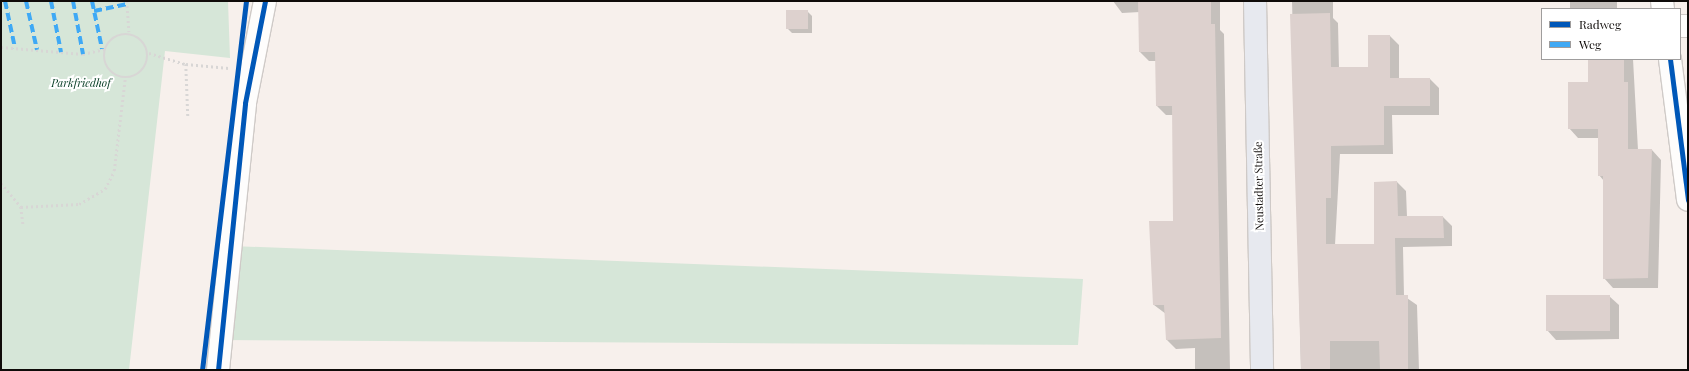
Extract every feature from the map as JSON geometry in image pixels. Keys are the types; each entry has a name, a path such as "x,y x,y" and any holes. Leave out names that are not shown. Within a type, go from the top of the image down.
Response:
{"main road":[{"name":"Neustadter Straße","path":"1255,1 1262,370"}],"street":[{"path":"218,370 245,103 261,7"},
{"path":"1670,60 1688,200"}],"path":[{"path":"127,1 129,32"},
{"path":"1,47 83,54 104,49 114,36 129,32 144,41 149,54 139,76 125,79 113,75 106,64 104,49"},
{"path":"149,54 186,64 236,69"},
{"path":"186,64 188,116"},
{"path":"21,207 80,204 105,189 114,171 125,79"},
{"path":"1,183 21,207 23,224"}],"green space":[{"name":"Parkfriedhof","path":"1,1 228,1 230,58 165,51 129,370 1,370"},
{"path":"232,246 1083,279 1078,345 221,340"}],"building":[{"path":"1138,1 1211,1 1211,24 1215,24 1221,338 1166,340 1164,305 1153,305 1149,221 1173,221 1172,106 1156,106 1155,52 1139,52"},
{"path":"786,10 808,10 808,29 786,29"},
{"path":"1330,13 1331,67 1368,67 1368,35 1390,35 1390,78 1430,78 1430,106 1384,106 1384,145 1331,146 1331,198 1326,198 1326,244 1374,244 1374,182 1397,181 1398,216 1443,216 1444,238 1395,238 1396,295 1408,295 1408,370 1380,370 1379,341 1330,341 1330,370 1301,370 1290,14"},
{"path":"1588,60 1624,60 1624,82 1628,82 1628,149 1652,149 1648,278 1603,279 1603,176 1598,176 1598,129 1568,129 1568,82 1588,82"},
{"path":"1546,295 1610,295 1610,331 1546,331"}],"marked path":[{"path":"5,1 15,48"},
{"path":"26,1 37,50"},
{"path":"51,1 61,52"},
{"path":"73,1 83,54"},
{"path":"92,1 102,49"},
{"path":"94,11 127,4"}],"cycle path":[{"path":"202,370 246,1"},
{"path":"218,370 245,103 265,1"},
{"path":"1670,60 1688,200"}]}
